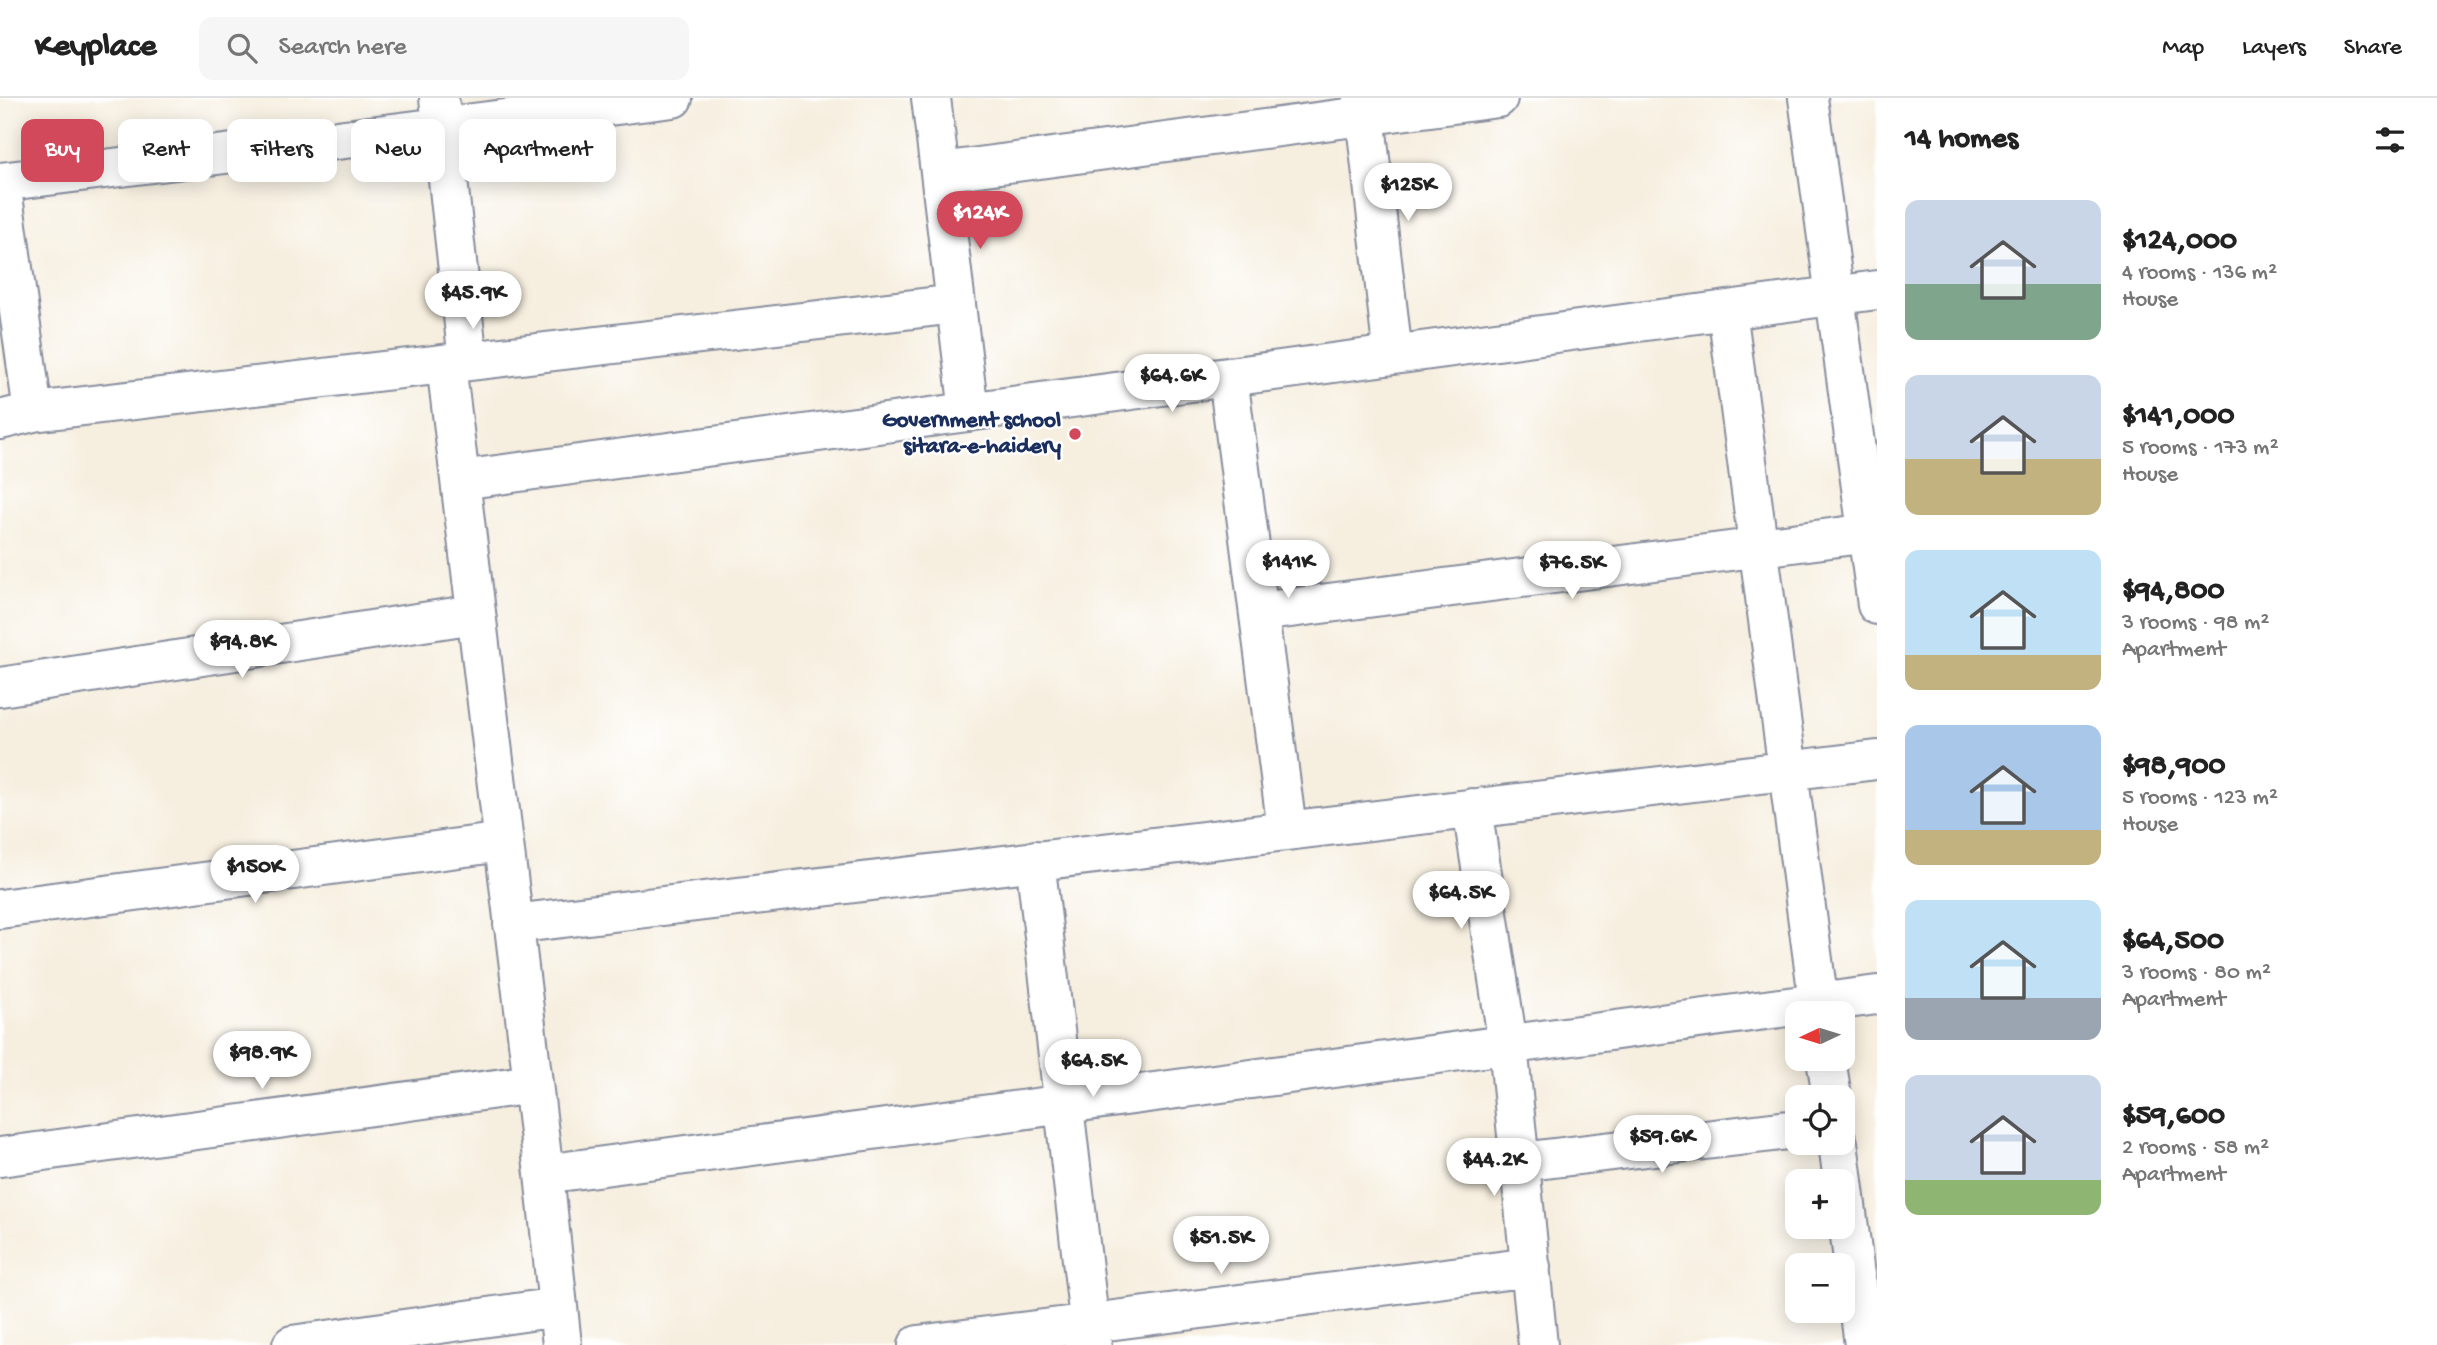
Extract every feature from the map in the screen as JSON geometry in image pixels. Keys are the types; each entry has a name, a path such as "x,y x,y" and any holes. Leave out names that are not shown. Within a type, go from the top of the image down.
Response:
{"street":[{"path":"673,98 441,112 1,182 17,416 956,304"},
{"path":"931,98 970,412"},
{"path":"940,172 1364,107 1498,98"},
{"path":"1808,98 1872,532 1877,605"},
{"path":"1364,107 1393,355"},
{"path":"441,112 457,362 460,480 544,1174 562,1345"},
{"path":"460,480 1877,290"},
{"path":"1727,310 1819,1001"},
{"path":"1228,377 1287,830"},
{"path":"1259,612 1872,532"},
{"path":"0,687 475,614"},
{"path":"513,923 1877,760"},
{"path":"1472,808 1508,1045 1538,1345"},
{"path":"0,909 503,842"},
{"path":"1035,860 1091,1334"},
{"path":"1851,1001 1877,995"},
{"path":"544,1174 1508,1045 1785,1012"},
{"path":"0,1157 533,1084"},
{"path":"1520,1162 1785,1130"},
{"path":"1841,1155 1864,1246 1864,1345"},
{"path":"918,1345 1091,1334 1531,1267"},
{"path":"292,1345 418,1336 558,1307"}],"place":[{"name":"Government school sitara-e-haidery","path":"1075,434"}]}
